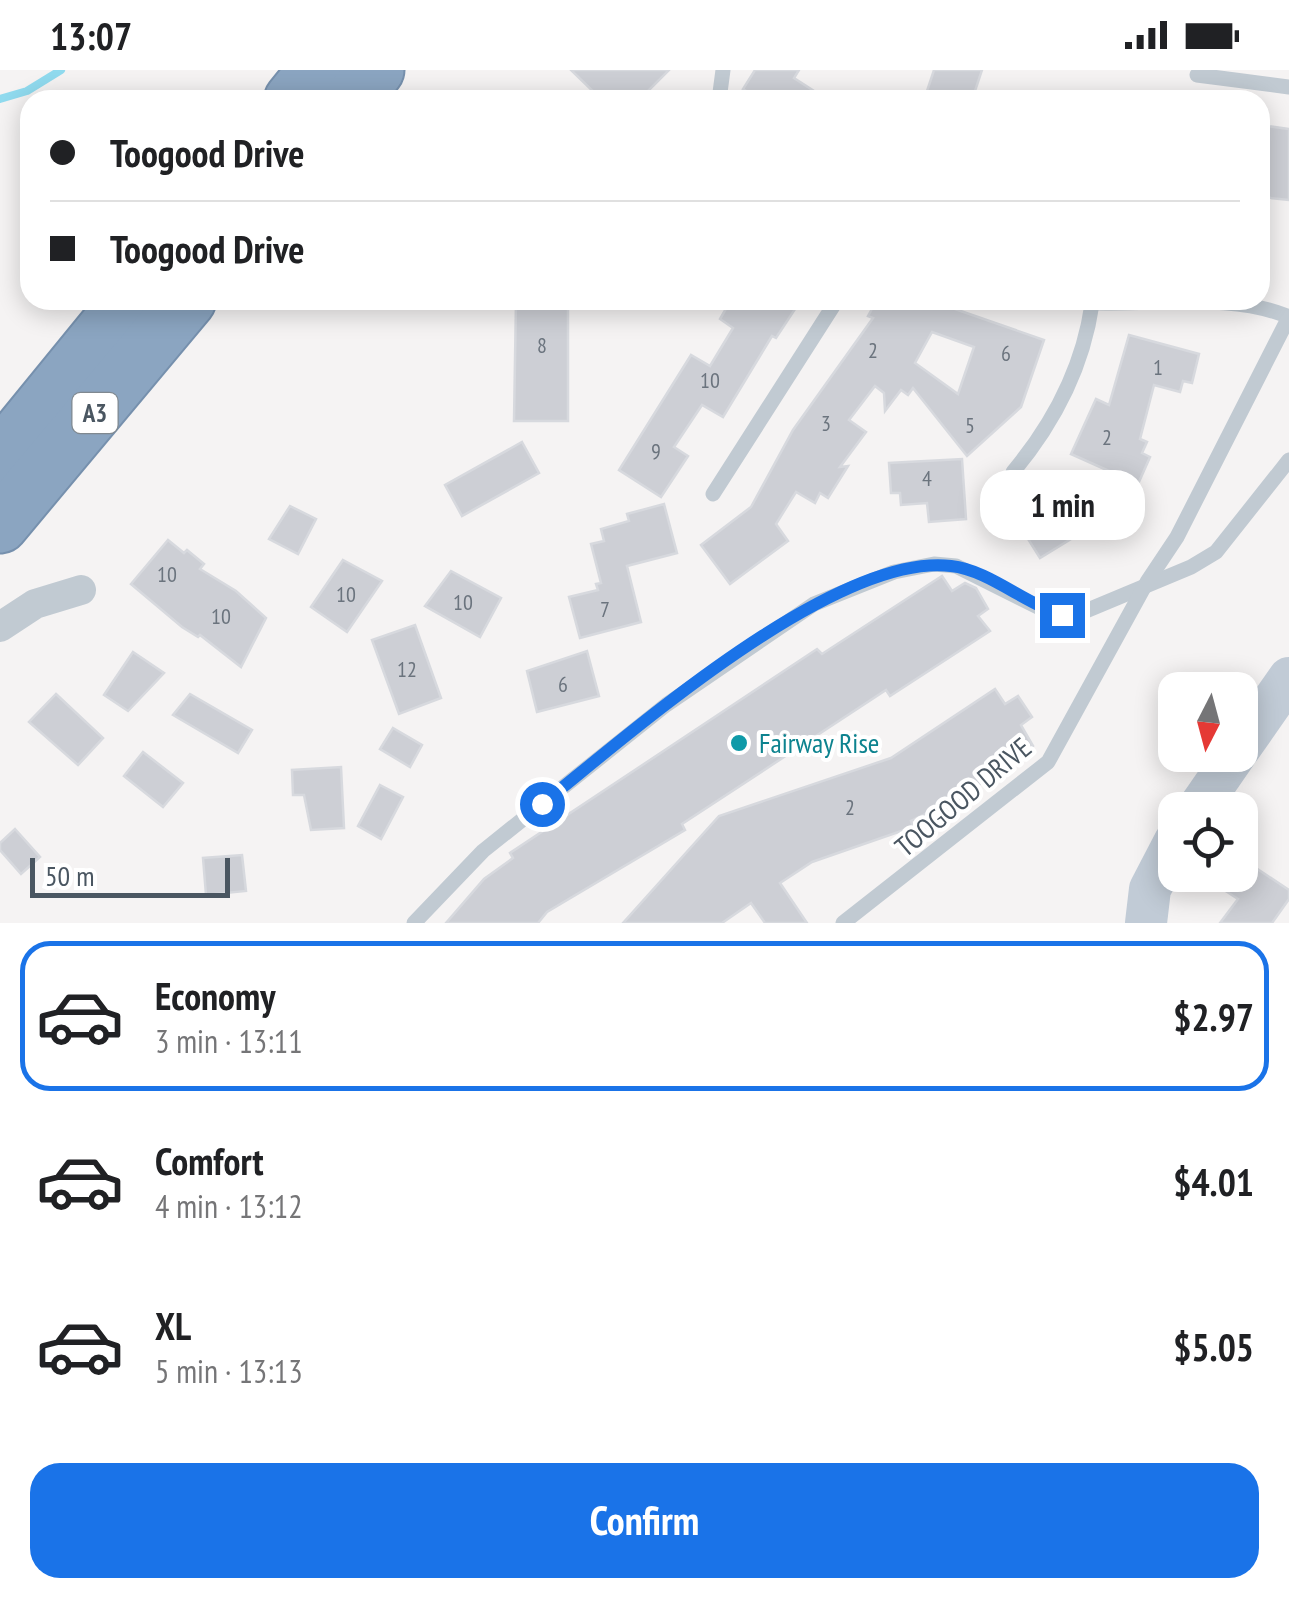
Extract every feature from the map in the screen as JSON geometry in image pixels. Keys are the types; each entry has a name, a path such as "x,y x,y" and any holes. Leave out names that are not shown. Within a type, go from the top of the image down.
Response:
{"highway":[{"path":"300,90 316,70"},
{"path":"360,90 376,70"},
{"name":"A3","path":"0,458 121,310"},
{"name":"A3","path":"0,525 180,310"}],"main road":[{"path":"1258,722 1289,678"},
{"path":"1146,923 1150,889 1158,874"}],"street":[{"path":"0,628 36,604 81,590"}],"lane":[{"path":"1198,75 1289,87"},
{"path":"713,494 831,310"},
{"path":"1013,472 1046,432 1087,340 1091,310"},
{"path":"1262,310 1289,317"},
{"name":"TOOGOOD DRIVE","path":"843,923 1048,762 1147,582 1177,537 1289,317"},
{"path":"414,923 496,840 666,705 814,604 916,565 956,566 1062,615 1076,615 1147,582 1191,568 1216,552 1289,460"}],"building":[{"path":"571,70 669,70 649,90 592,90"},
{"path":"755,70 799,70 794,78 813,90 745,90"},
{"path":"934,70 982,70 975,90 927,90"},
{"path":"1270,126 1289,129 1289,200 1270,198"},
{"path":"516,310 568,310 568,421 514,421"},
{"path":"725,310 794,310 776,338 772,336 723,417 702,405 674,447 688,456 661,497 619,470 691,355 710,366 733,328 720,319"},
{"path":"871,310 958,310 1044,340 1021,407 967,456 913,388 908,395 901,390 885,411 884,393 875,386 849,420 866,432 840,467 848,466 828,498 820,493 815,503 796,492 776,524 788,541 730,584 701,545 751,507 793,430 873,318 868,316","holes":["932,332 974,347 958,394 915,363"]},
{"path":"1129,335 1199,354 1192,383 1183,381 1180,392 1154,385 1140,439 1147,442 1142,453 1150,457 1138,484 1071,454 1096,399 1109,405"},
{"path":"522,442 539,473 462,516 445,485"},
{"path":"962,459 966,519 929,522 927,503 901,505 900,493 891,493 889,463"},
{"path":"1086,476 1110,515 1040,558 1023,531 1052,513 1045,501"},
{"path":"664,504 677,553 627,566 641,622 580,638 569,597 598,590 596,584 601,583 591,544 604,541 601,529 629,521 627,514"},
{"path":"290,506 316,519 298,554 269,539"},
{"path":"168,540 184,553 187,550 204,564 200,569 236,591 266,618 241,667 200,635 182,627 131,584"},
{"path":"343,560 382,581 347,632 311,607"},
{"path":"451,571 501,598 480,637 425,606"},
{"name":"Fairway Rise","path":"942,576 952,591 965,583 976,588 988,609 978,616 990,631 890,696 886,690 682,824 685,830 547,912 538,923 446,923 484,879 513,858 510,853 817,649 822,654"},
{"path":"415,625 441,698 399,714 372,640"},
{"path":"587,651 599,696 537,712 527,671"},
{"path":"133,652 164,673 128,711 104,695"},
{"path":"995,689 1005,704 1018,696 1032,717 1021,725 1033,746 945,809 942,806 911,821 913,827 812,862 780,883 807,923 765,923 751,903 722,923 623,923 719,816 891,758"},
{"path":"56,694 103,738 78,765 29,722"},
{"path":"190,694 252,730 238,753 173,715"},
{"path":"393,728 422,745 410,767 380,749"},
{"path":"143,752 183,783 163,807 124,776"},
{"path":"341,767 344,828 311,830 304,795 293,795 292,770"},
{"path":"380,785 403,797 381,839 358,826"},
{"path":"15,829 40,857 21,874 0,850 0,843"},
{"path":"242,855 246,891 206,895 203,858"},
{"path":"1258,869 1289,890 1289,899 1272,923 1220,923 1238,899 1227,892 1258,892"}],"waterway":[{"path":"29,90 61,70"},
{"path":"0,99 20,93"}],"place":[{"name":"Fairway Rise","path":"739,743"}],"route":[{"path":"542,804 666,705 775,626 814,604 894,572 916,565 956,566 1062,615"}]}
